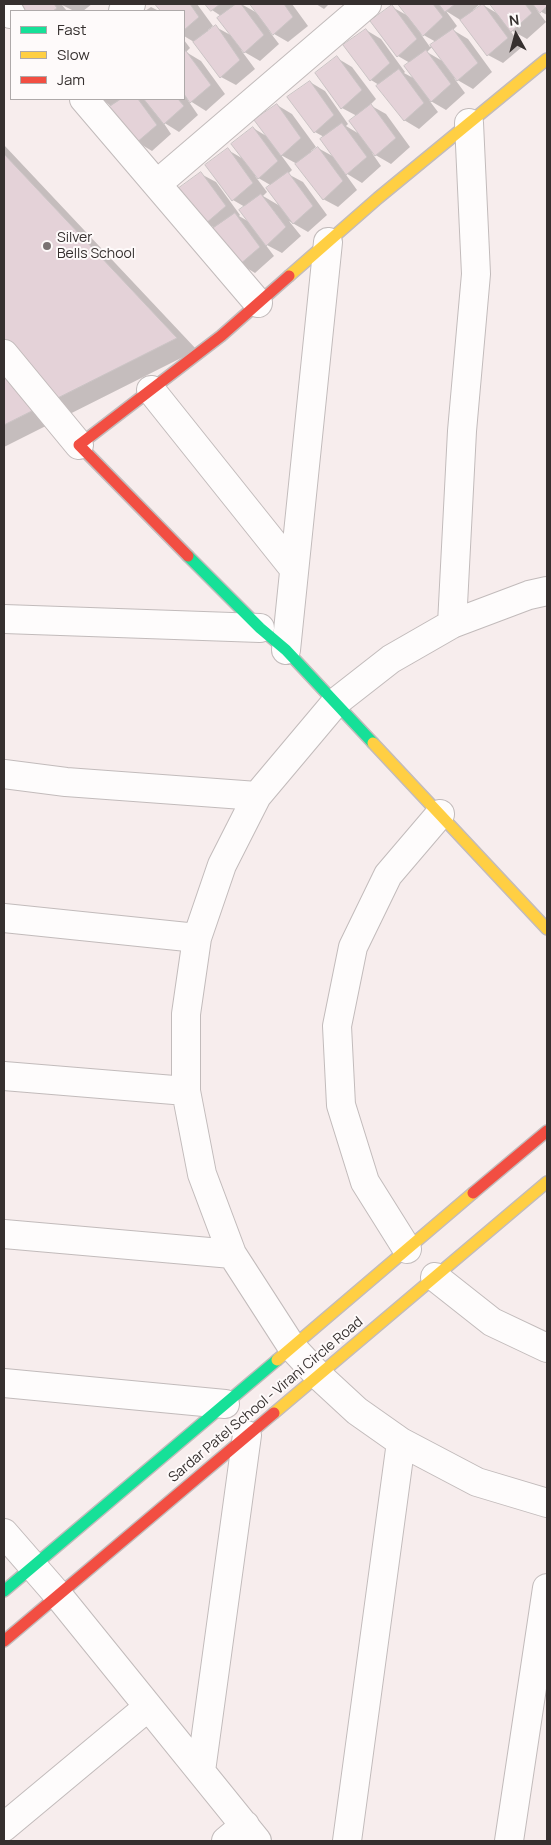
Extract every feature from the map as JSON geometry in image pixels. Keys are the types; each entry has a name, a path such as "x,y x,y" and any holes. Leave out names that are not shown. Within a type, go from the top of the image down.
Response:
{"street":[{"path":"157,184 367,4"},
{"path":"79,445 221,336 328,242 547,59"},
{"path":"85,100 258,303"},
{"path":"452,624 462,431 476,274 469,123"},
{"path":"286,650 328,242"},
{"path":"4,354 79,445 260,628 286,650 547,929"},
{"path":"151,390 294,569"},
{"path":"547,591 529,595 452,624 391,659 336,702 258,796 222,865 197,938 186,1014 186,1091 202,1174 232,1254 292,1347 318,1376 357,1411 401,1442 477,1482 547,1503"},
{"path":"4,618 260,628"},
{"path":"4,774 66,782 258,796"},
{"path":"407,1250 365,1182 341,1106 337,1026 353,947 388,875 440,814"},
{"path":"4,918 197,938"},
{"path":"4,1076 186,1091"},
{"path":"4,1591 547,1131"},
{"name":"Sardar Patel School - Virani Circle Road","path":"4,1641 547,1182"},
{"path":"4,1234 232,1254"},
{"path":"435,1277 492,1322 547,1348"},
{"path":"4,1383 224,1404"},
{"path":"201,1771 247,1435"},
{"path":"348,1841 401,1442"},
{"path":"4,1533 34,1566 201,1771 243,1836"},
{"path":"509,1841 547,1588"},
{"path":"4,1827 148,1707"}],"building":[{"path":"20,4 54,4 57,8 54,10 25,10"},
{"path":"155,4 190,4 199,17 185,29 185,10 160,10"},
{"path":"205,4 220,4 211,11"},
{"path":"236,4 241,4 264,35 244,53 217,18"},
{"path":"250,4 284,4 293,17 273,35"},
{"path":"398,4 433,4 443,17 423,36"},
{"path":"439,4 455,4 445,12"},
{"path":"483,4 508,38 487,56 460,20"},
{"path":"490,4 525,4 532,13 511,32"},
{"path":"533,4 547,4 547,6 540,13"},
{"path":"392,5 417,39 397,57 370,21"},
{"path":"216,25 240,60 220,78 193,42"},
{"path":"366,29 390,63 370,81 343,45"},
{"path":"453,29 478,63 457,81 430,45"},
{"path":"426,50 451,84 431,102 404,66"},
{"path":"185,52 211,85 190,103 185,96"},
{"path":"337,56 362,90 341,109 315,73"},
{"path":"399,69 424,103 404,121 376,86"},
{"path":"310,81 334,115 314,133 287,97"},
{"path":"120,100 139,100 157,125 136,143 109,107"},
{"path":"145,100 179,100 184,106 164,124"},
{"path":"277,104 301,138 281,156 254,120"},
{"path":"371,104 396,138 375,156 349,121"},
{"path":"342,123 367,157 346,175 320,139"},
{"path":"253,127 278,161 258,179 231,144"},
{"path":"318,147 343,181 323,200 295,164"},
{"path":"228,148 253,183 232,201 205,165"},
{"name":"Silver Bells School","path":"4,154 177,338 4,425"},
{"path":"201,172 226,206 205,224 179,188"},
{"path":"288,172 313,206 293,224 266,188"},
{"path":"261,194 286,227 266,246 239,210"},
{"path":"235,213 260,247 239,265 212,229"}],"traffic: fast":[{"path":"188,556 260,628 286,650 373,743"},
{"path":"4,1591 277,1360"}],"traffic: slow":[{"path":"289,276 378,198 547,59"},
{"path":"373,743 547,929"},
{"path":"274,1413 547,1182"},
{"path":"277,1360 473,1193"}],"traffic: jam":[{"path":"188,556 79,445 221,336 289,276"},
{"path":"473,1193 547,1131"},
{"path":"4,1641 274,1413"}],"place":[{"name":"Silver Bells School","path":"47,246"}]}
